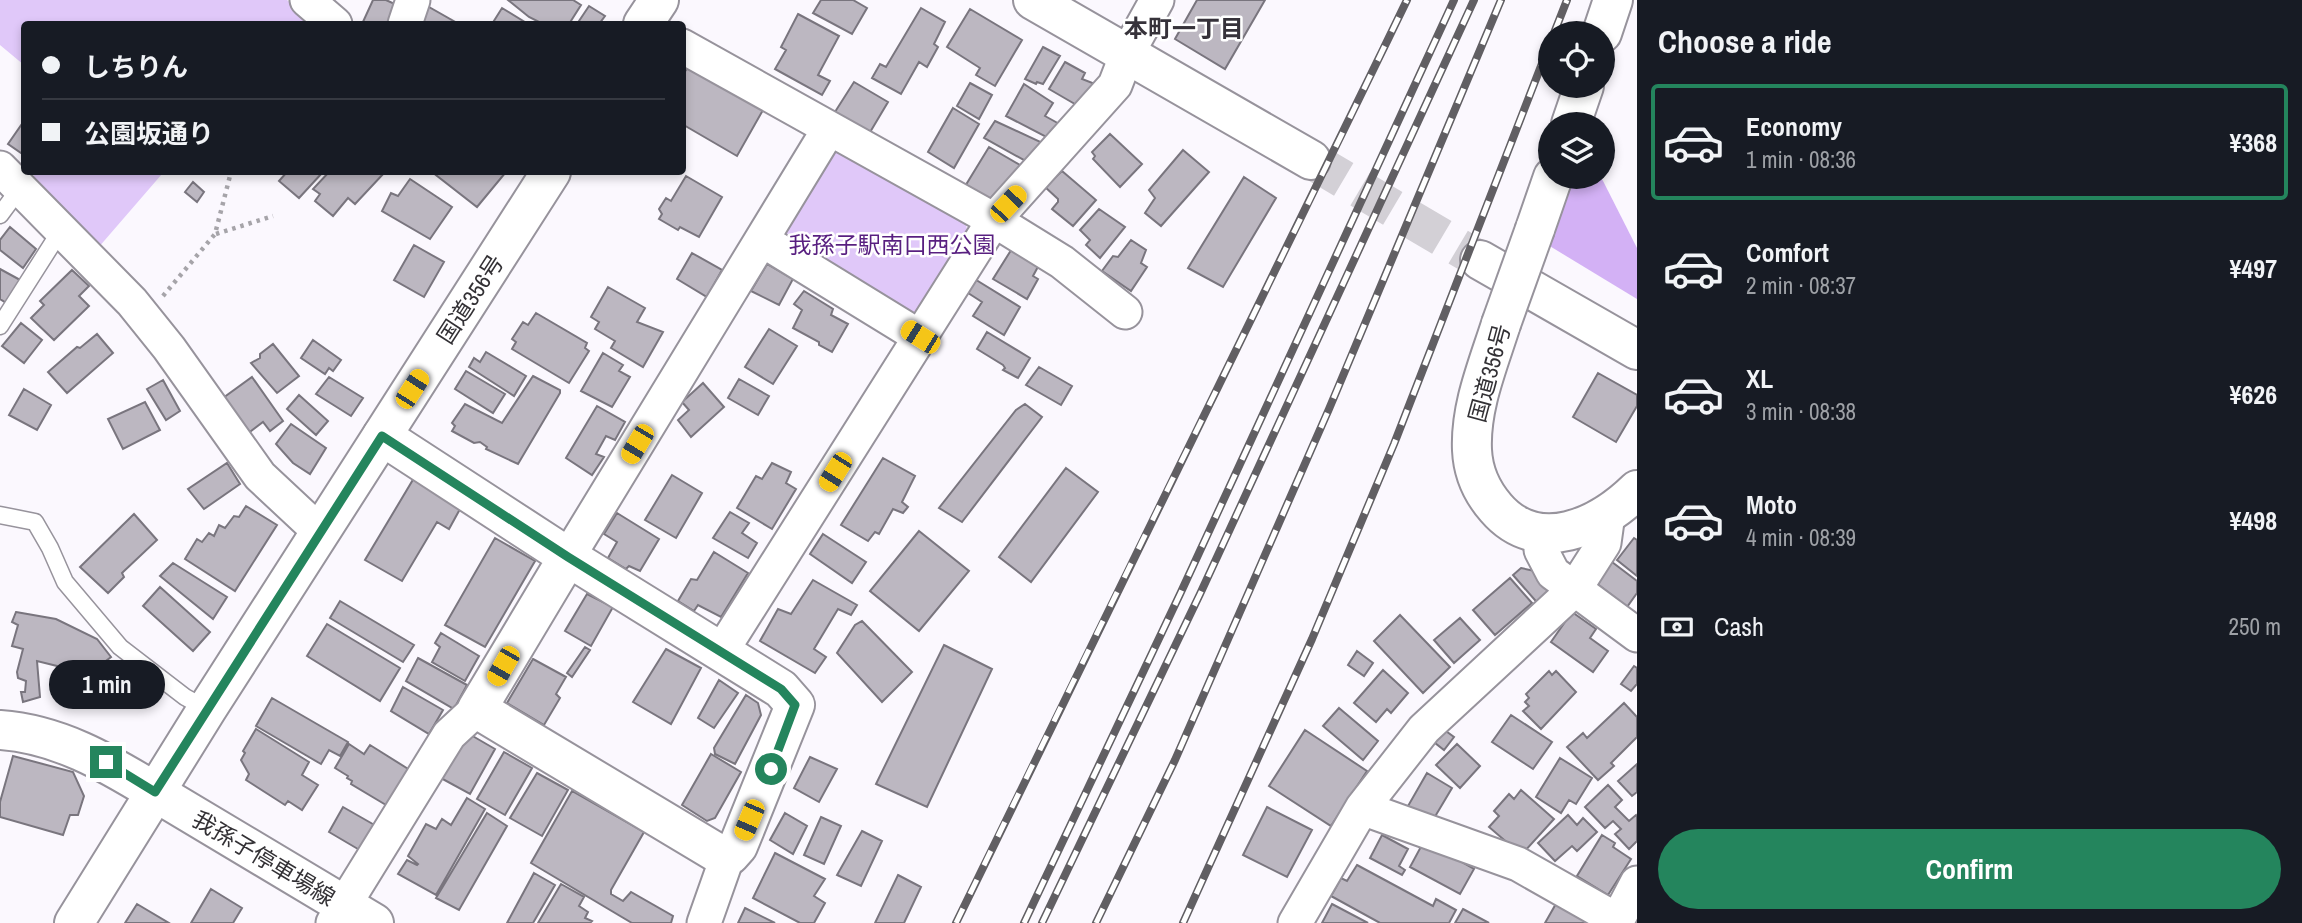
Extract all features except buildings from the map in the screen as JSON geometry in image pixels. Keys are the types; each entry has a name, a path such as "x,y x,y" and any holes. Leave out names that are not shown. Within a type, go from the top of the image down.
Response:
{"main road":[{"path":"646,21 659,0"},
{"path":"1033,0 1311,160"},
{"path":"1606,21 1613,0"},
{"name":"国道356号","path":"74,923 544,175"},
{"name":"国道356号","path":"1549,189 1480,388 1474,415 1472,452 1475,469 1482,489 1503,516 1522,527 1542,533 1583,527 1623,502"},
{"path":"1480,260 1637,350"},
{"path":"382,436 568,557 781,689 795,705 738,846 730,855 719,854 477,709 568,557"},
{"name":"我孫子停車場線","path":"0,730 49,739 84,751 155,792 350,917"}],"street":[{"path":"307,0 332,21"},
{"path":"406,21 414,0"},
{"path":"720,652 993,220 1115,85 1126,54 1157,0"},
{"path":"686,49 993,220 1062,262 1125,312"},
{"path":"568,557 829,129"},
{"path":"10,178 145,318 260,476 321,533"},
{"path":"762,240 920,337"},
{"path":"1295,923 1362,808 1424,729 1574,590 1604,543 1623,502"},
{"path":"1542,533 1541,550 1553,573 1637,635"},
{"path":"350,917 449,735 477,709"},
{"path":"1362,808 1518,864 1616,921 1637,883"},
{"path":"704,923 728,855"}],"lane":[{"path":"0,215 10,178"},
{"path":"0,326 61,230"},
{"path":"0,515 35,522 65,582 120,647 185,697 207,709"}],"path":[{"path":"145,318 215,234 230,175"},
{"path":"215,234 273,216"}],"green space":[{"path":"0,0 287,0 312,21 21,21 21,62 0,45"},
{"name":"我孫子駅南口西公園","path":"839,150 965,220 968,234 917,315 903,318 783,234 829,156"},
{"path":"34,175 161,175 98,248 31,179"}],"shaded area":[{"path":"1566,189 1607,189 1637,248 1637,299 1548,245"}],"tunnel":[{"path":"1311,160 1480,260"}],"railway":[{"path":"956,923 1407,0"},
{"path":"1024,923 1181,592 1454,0"},
{"path":"1042,923 1200,594 1474,0"},
{"path":"1096,923 1175,760 1329,409 1501,0"},
{"path":"1559,21 1567,0"},
{"path":"1183,923 1312,639 1394,444 1538,74"}],"district":[{"name":"本町一丁目","path":"1184,28"}],"route":[{"path":"106,762 155,792 382,436 568,557 781,689 795,705 771,769"}]}
